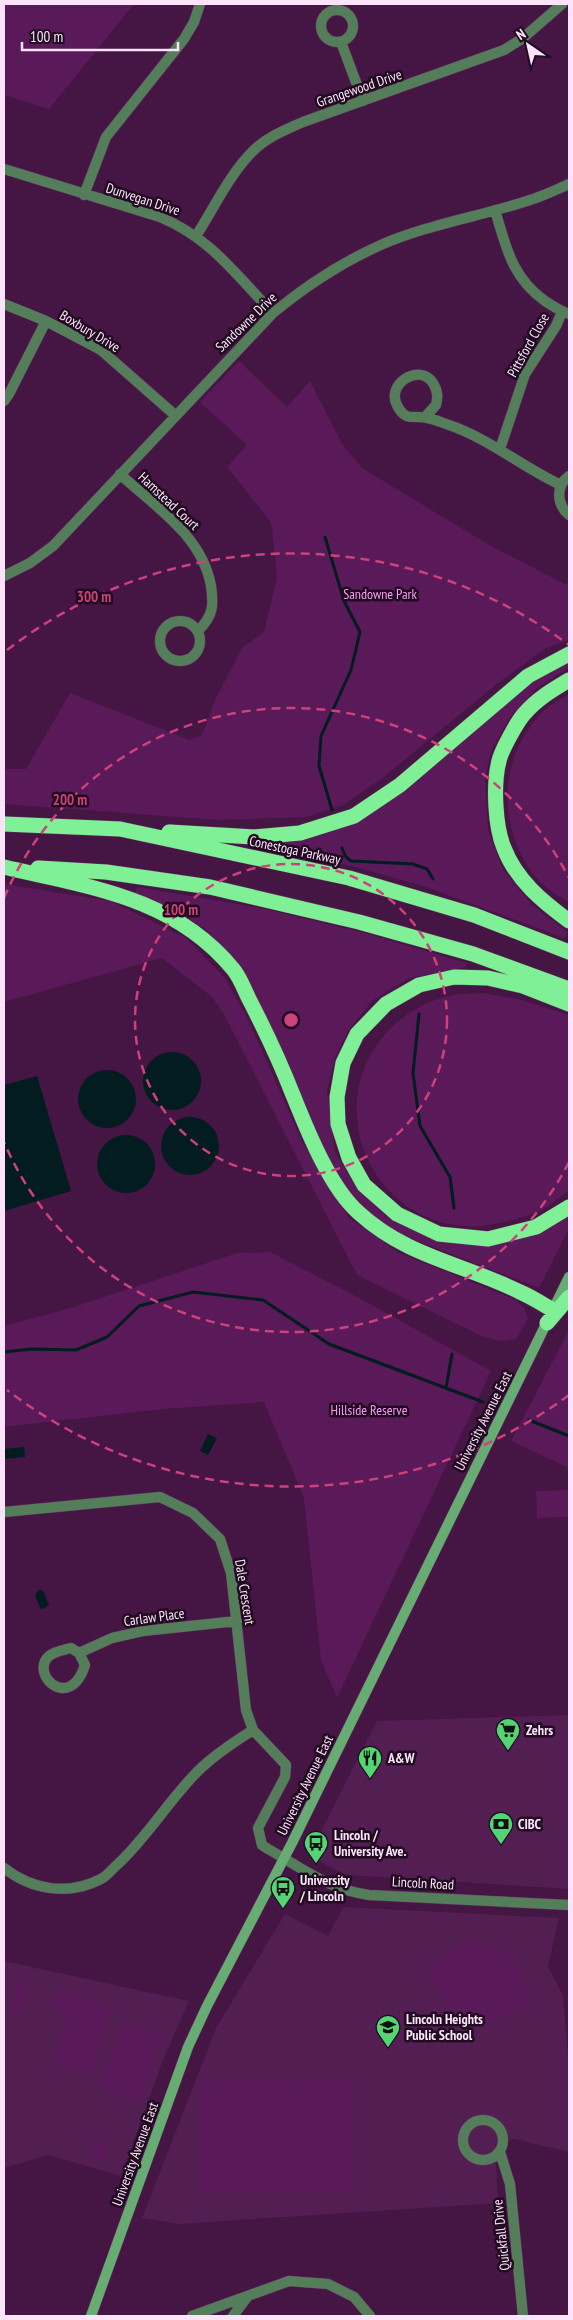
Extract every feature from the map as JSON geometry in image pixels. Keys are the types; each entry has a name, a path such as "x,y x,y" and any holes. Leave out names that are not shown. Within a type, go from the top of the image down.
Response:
{"highway":[{"path":"120,830 254,837 300,833 354,816 400,785 528,676 569,654"},
{"path":"569,680 544,694 522,715 499,761 495,810 504,848 518,874 542,902 569,921"},
{"name":"Conestoga Parkway","path":"4,824 120,830 349,878 474,915 569,952"},
{"path":"4,867 106,872 210,887 359,922 463,951 569,989"},
{"path":"4,867 117,893 154,908 203,937 234,970 278,1058 309,1134 334,1181 357,1212 394,1240 425,1255 521,1292 550,1316 569,1297"},
{"path":"569,1004 523,986 488,978 454,977 419,985 386,1004 357,1034 343,1063 337,1097 338,1124 349,1158 364,1185 397,1214 439,1234 488,1239 536,1227 569,1206"}],"main road":[{"name":"University Avenue East","path":"91,2316 188,2047 207,2006 284,1858 569,1277"}],"street":[{"path":"84,195 106,137 184,39 194,22 200,4"},
{"name":"Grangewood Drive","path":"196,236 236,172 253,151 273,135 504,50 523,38 562,4"},
{"path":"341,42 364,101"},
{"name":"Dunvegan Drive","path":"4,169 160,217 180,225 213,248 273,313"},
{"name":"Sandowne Drive","path":"4,576 30,563 53,546 273,313 308,285 344,263 384,244 419,231 532,200 569,184"},
{"path":"495,210 509,257 522,282 538,296 566,313"},
{"name":"Boxbury Drive","path":"4,304 46,320 101,350 176,416"},
{"name":"Pittsford Close","path":"500,449 525,374 566,313"},
{"path":"4,401 10,394 46,320"},
{"path":"425,417 432,412 436,405 437,390 432,381 426,377 411,375 399,383 394,395 395,403 401,412 407,416 418,419 425,417 459,428 500,449 540,475 561,485"},
{"name":"Hamstead Court","path":"120,474 184,531 197,549 208,571 213,599 209,620 198,631"},
{"path":"569,476 561,485 558,496 560,504 569,515"},
{"name":"Hamstead Court","path":"182,620 194,626 198,631 200,643 195,655 190,658 178,661 166,656 162,651 160,645 161,632 170,623 182,620"},
{"name":"Dale Crescent","path":"4,1512 160,1497 193,1513 220,1539 231,1573 246,1710 253,1730 286,1764 285,1777 258,1828 262,1845 284,1858"},
{"name":"Carlaw Place","path":"79,1653 112,1638 143,1631 237,1622"},
{"name":"Carlaw Place","path":"71,1648 79,1653 85,1665 81,1677 73,1686 62,1689 53,1685 45,1677 43,1667 48,1656 71,1648"},
{"path":"4,1868 17,1878 35,1886 56,1890 78,1887 102,1879 126,1856 198,1770 227,1747 253,1730"},
{"name":"Lincoln Road","path":"284,1858 328,1885 346,1891 369,1895 569,1905"},
{"name":"Quickfall Drive","path":"500,2152 486,2160 471,2157 464,2148 464,2131 478,2120 494,2122 503,2137 500,2152 510,2184 523,2316"},
{"path":"192,2316 289,2281 328,2284 354,2297 370,2316"},
{"path":"233,2316 248,2296"}],"shaded area":[{"path":"172,1052 183,1054 196,1065 201,1081 199,1092 188,1105 172,1110 161,1108 148,1097 143,1081 145,1070 156,1057"},
{"path":"107,1070 118,1072 131,1083 136,1099 134,1110 123,1123 107,1128 96,1126 83,1115 78,1099 80,1088 91,1075"},
{"path":"37,1076 71,1191 4,1211 4,1085"},
{"path":"190,1117 201,1119 214,1130 219,1146 217,1157 206,1170 190,1175 179,1173 166,1162 161,1146 163,1135 174,1122"},
{"path":"126,1135 137,1137 150,1148 155,1164 153,1175 142,1188 126,1193 115,1191 102,1180 97,1164 99,1153 110,1140"},
{"path":"208,1434 217,1438 208,1455 200,1451"},
{"path":"24,1447 25,1457 5,1459 4,1449"},
{"path":"39,1590 43,1591 49,1605 43,1609 40,1608 35,1595"},
{"path":"569,1715 569,1889 347,1875 316,1860 312,1854 312,1849 377,1721"},
{"name":"Lincoln Heights Public School","path":"343,1907 559,1918 548,1967 563,1995 569,2070 569,2152 514,2139 495,2143 498,2203 179,2224 142,2218 216,2028 285,1914 328,1936"},
{"path":"4,1961 189,2001 163,2060 121,2176 48,2155 4,2168"}],"green space":[{"path":"4,4 134,4 49,109 4,95"},
{"name":"Sandowne Park","path":"239,361 287,407 310,381 342,444 362,468 491,546 565,584 569,583 569,640 544,649 493,687 384,777 343,805 306,817 218,820 4,804 4,769 26,769 70,693 190,740 202,735 215,700 242,648 264,632 277,578 270,521 227,467 247,445 200,402"},
{"path":"569,660 569,668 538,687 511,716 492,749 485,777 488,829 502,868 532,905 568,932 564,938 426,887 355,867 257,848 257,842 285,841 311,837 336,830 362,818 526,685"},
{"path":"569,694 569,903 547,889 526,864 515,842 509,818 508,794 511,770 518,748 530,726 547,708"},
{"path":"4,884 111,901 186,938 225,978 248,1019 302,1141 349,1218 399,1253 516,1300 524,1308 528,1318 516,1339 500,1341 479,1335 357,1275 225,1016 212,997 162,958 4,1002"},
{"path":"137,887 256,907 361,932 467,963 466,967 409,978 372,1001 348,1031 335,1058 327,1091 335,1152 356,1187 385,1215 419,1233 449,1242 488,1246 544,1231 569,1215 569,1228 539,1288 394,1232 361,1208 333,1168 234,960 204,928 171,908 135,893"},
{"path":"483,993 522,1000 569,1015 569,1190 542,1210 524,1217 493,1224 464,1226 434,1220 407,1206 386,1187 369,1163 360,1136 357,1107 361,1077 374,1049 396,1023 414,1010 434,1000 454,995"},
{"name":"Hillside Reserve","path":"270,1252 350,1293 491,1371 337,1698 321,1660 304,1498 264,1402 163,1409 4,1427 4,1326 74,1307 237,1253"},
{"path":"569,1330 569,1468 511,1441"},
{"path":"569,1490 569,1517 537,1518 536,1491"},
{"path":"467,1939 505,1950 523,1971 529,2009 481,2023 467,2030 454,2023 452,2014 427,1969"},
{"path":"19,1981 30,1984 21,2011 10,2008"},
{"path":"59,1989 113,2007 89,2075 55,2063 58,2053 56,2052 69,2014 53,2008"},
{"path":"123,2022 163,2036 140,2103 100,2088"},
{"path":"352,2080 352,2191 200,2192 200,2081"},
{"path":"100,2141 107,2146 109,2153 106,2159 87,2152 90,2143"}],"waterway":[{"path":"325,537 344,601 360,632 351,670 321,736 319,766 332,810"},
{"path":"342,848 345,856 351,861 413,864 427,869 433,879"},
{"path":"419,1014 413,1073 420,1126 450,1177 454,1208"},
{"path":"4,1352 32,1349 76,1350 107,1337 139,1306 193,1292 263,1300 329,1344 483,1402"},
{"path":"446,1388 452,1354"},
{"path":"529,1420 569,1436"}],"place":[{"name":"Zehrs","path":"508,1751"},
{"name":"A&W","path":"370,1779"},
{"name":"CIBC","path":"501,1845"},
{"name":"Lincoln / University Ave.","path":"316,1864"},
{"name":"University / Lincoln","path":"283,1909"},
{"name":"Lincoln Heights Public School","path":"388,2048"}]}
